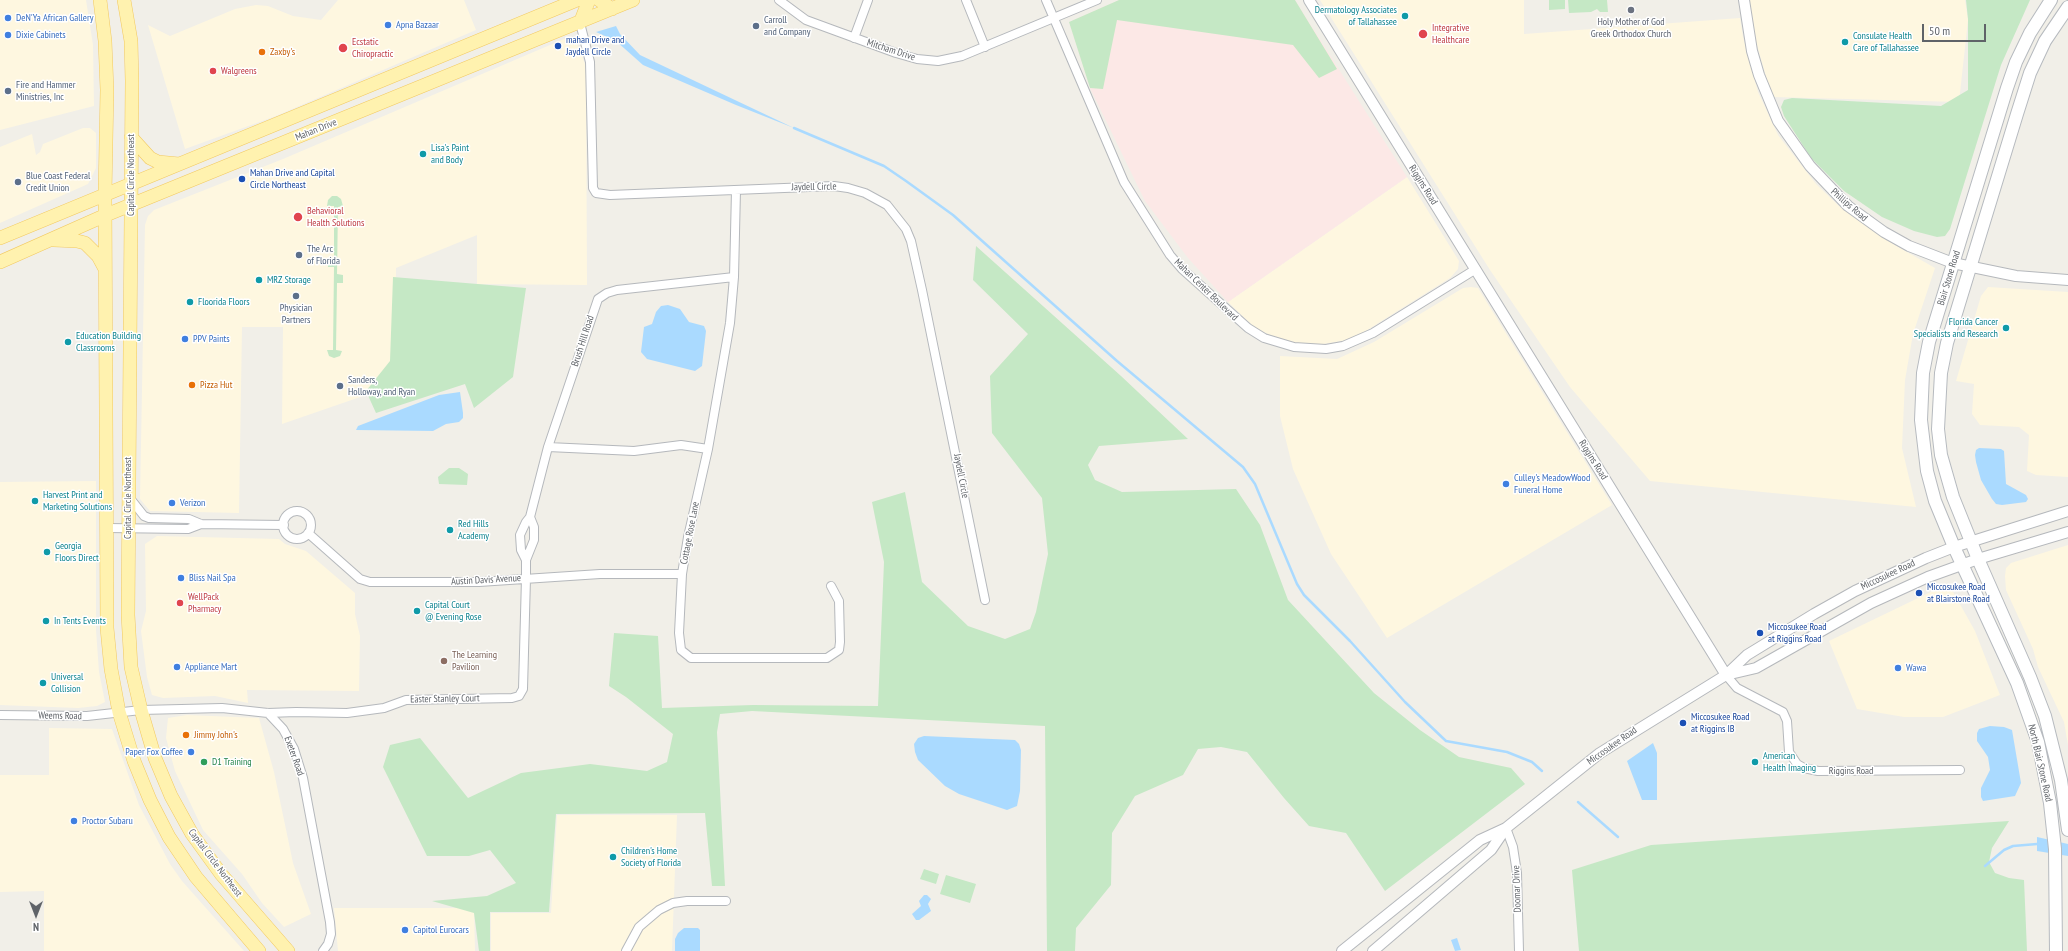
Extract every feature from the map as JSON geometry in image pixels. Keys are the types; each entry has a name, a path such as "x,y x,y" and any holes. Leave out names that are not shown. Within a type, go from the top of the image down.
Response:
{"main road":[{"path":"100,0 104,41 106,90 107,628 111,669 119,712 134,761 150,800 169,837 196,877 217,904 259,951"},
{"name":"Capital Circle Northeast","path":"124,0 131,41 128,496 128,629 131,667 141,710 155,758 171,796 192,834 221,874 288,951"},
{"name":"Mahan Drive","path":"0,238 319,108 577,0"},
{"path":"580,23 589,0"},
{"path":"599,0 612,9"},
{"name":"Mahan Drive","path":"0,262 106,215 580,23 633,0"},
{"name":"Blair Stone Road","path":"1963,564 1954,547 1935,500 1927,471 1921,420 1923,373 1930,342 1953,263 2016,62 2030,33 2051,0"},
{"name":"Blair Stone Road","path":"1978,559 1946,479 1938,428 1941,373 1947,343 2030,73 2045,41 2068,7"},
{"path":"319,108 327,126"},
{"path":"131,137 141,151 150,158 158,162 180,165"},
{"path":"50,240 77,241 85,243 98,256 106,271"},
{"path":"107,523 128,523"},
{"name":"North Blair Stone Road","path":"1978,559 2030,677 2045,716 2054,748 2067,825"},
{"name":"North Blair Stone Road","path":"1963,564 2017,683 2028,713 2044,769 2055,849 2056,951"},
{"path":"2052,820 2067,825"}],"street":[{"name":"Mitcham Drive","path":"779,0 806,20 896,53 928,60 950,59 985,47 1097,0"},
{"path":"854,38 868,0"},
{"path":"966,0 985,47"},
{"name":"Mahan Center Boulevard","path":"1046,0 1121,176 1162,244 1182,268 1248,328 1264,338 1294,347 1326,348 1343,346 1373,333 1476,269"},
{"name":"Riggins Road","path":"1309,0 1726,675 1737,688 1783,712 1787,721 1789,752 1797,764 1804,768 1818,771 1960,770"},
{"name":"Phillips Road","path":"1744,0 1752,51 1769,102 1791,141 1810,166 1848,206 1873,224 1909,246 1953,263 1970,268 2016,276 2068,280"},
{"name":"Jaydell Circle","path":"580,23 590,62 593,185 596,193 610,196 834,186 865,193 887,205 906,229 911,241 922,290 985,600"},
{"name":"Cottage Rose Lane","path":"736,190 734,277 730,323 708,449 688,537 682,574 679,633 681,650 691,658 827,658 836,654 839,650 840,642 839,601 831,586"},
{"name":"Brush Hill Road","path":"526,560 521,550 520,534 530,517 548,446 598,299 607,293 617,290 734,277"},
{"path":"548,446 634,451 681,445 708,449"},
{"path":"128,496 144,516 149,518 190,519 202,524"},
{"path":"296,511 301,512 310,520 311,525 308,533 302,538 295,538 287,533 284,524 288,515 296,511"},
{"name":"Miccosukee Road","path":"1342,951 1480,840 1506,828 1600,753 1726,675 1747,655 1855,591 1898,570 1954,547 2068,511"},
{"name":"Brush Hill Road","path":"523,689 526,560 534,540 534,527 530,517"},
{"path":"128,523 188,529 202,524 284,524"},
{"name":"Miccosukee Road","path":"1726,675 1756,668 1871,603 1928,577 1978,559 2068,532"},
{"name":"Austin Davis Avenue","path":"308,533 360,579 370,582 472,582 600,574 682,574"},
{"name":"Easter Stanley Court","path":"268,713 346,713 384,708 406,700 512,698 519,696 523,689"},
{"path":"119,712 222,708 268,713"},
{"name":"Weems Road","path":"0,715 87,716 119,712"},
{"name":"Exeter Road","path":"268,713 283,729 294,749 303,778 330,922 331,934 328,944 323,951"},
{"name":"Miccosukee Road","path":"1373,951 1491,850 1506,828"},
{"name":"Doomar Drive","path":"1506,828 1513,847 1517,873 1519,951"},
{"path":"626,951 639,927 659,910 673,904 687,901 726,902"}],"shaded area":[{"path":"0,0 86,0 93,45 94,106 0,130"},
{"path":"338,0 464,0 476,30 276,116 185,149 148,25 170,36 235,9 256,5 268,6 293,16 321,20"},
{"path":"1119,0 1295,0 1407,177 1228,302 1188,258 1145,201 1090,88 1069,22"},
{"path":"1320,0 1524,0 1524,34 1740,18 1743,37 1758,92 1778,135 1816,184 1841,208 1893,244 1935,268 1913,334 1905,380 1902,448 1916,507 1650,481 1570,387 1490,270"},
{"path":"1748,0 1965,0 1968,20 1959,102 1772,97 1754,35"},
{"path":"575,37 586,67 587,285 477,284 477,235 396,268 395,385 282,424 283,327 242,327 239,513 150,511 140,499 145,225 148,216 154,210 283,159 564,39"},
{"path":"83,128 90,128 96,133 96,168 88,184 0,223 0,147 32,134 36,155 40,152 43,144"},
{"path":"1407,177 1459,261 1458,269 1450,278 1353,339 1317,345 1295,344 1276,338 1254,327 1228,302"},
{"path":"1988,287 2068,292 2068,477 2036,475 2027,471 2029,435 2019,427 1980,425 1972,414 1974,384 1956,381 1981,296"},
{"path":"1463,288 1478,288 1612,505 1387,638 1331,554 1293,469 1280,416 1280,356 1337,359 1374,342"},
{"path":"96,481 96,630 99,672 105,702 97,706 78,708 0,705 0,482"},
{"path":"157,536 279,539 285,544 306,551 355,593 355,614 360,636 359,691 247,690 248,703 215,696 163,698 152,695 147,677 141,631 146,611 145,544"},
{"path":"2068,545 2068,745 2064,722 2038,667 2033,649 2006,590 2005,576 2006,568 2011,563"},
{"path":"1941,587 1952,590 1975,631 2000,695 1943,717 1904,717 1857,709 1829,641"},
{"path":"187,715 259,718 274,772 293,863 311,914 284,927 262,903 242,874 203,830 175,771 166,738 168,718"},
{"path":"49,728 112,729 139,805 170,864 182,881 244,951 44,951 44,891 0,892 0,775 49,775"},
{"path":"557,815 677,815 672,951 491,951 491,913 551,913"},
{"name":"Capitol Eurocars","path":"334,908 474,908 475,951 338,951"}],"green space":[{"path":"1119,0 1295,0 1337,69 1319,78 1293,45 1117,20 1103,89 1090,88 1069,22"},
{"path":"1549,0 1565,0 1565,9 1549,10"},
{"path":"1568,0 1607,0 1608,12 1600,12 1597,9 1591,12 1569,13"},
{"path":"1966,0 2030,0 2001,65 1950,229 1945,236 1937,237 1914,231 1882,217 1844,191 1811,158 1784,116 1781,107 1784,100 1792,98 1941,106 1968,90 1968,19"},
{"path":"332,196 337,196 341,199 343,206 338,207 337,274 343,275 343,283 337,283 336,350 342,351 340,356 334,358 329,356 327,350 333,350 334,267 328,267 328,260 334,260 334,206 327,206 328,200"},
{"path":"976,246 1121,376 1188,439 1099,446 1088,465 1095,480 1122,492 1236,489 1260,525 1288,600 1374,693 1420,730 1459,757 1511,768 1525,784 1385,891 1346,833 1309,826 1247,752 1221,747 1198,749 1183,775 1135,796 1112,833 1111,885 1076,928 1075,951 1047,951 1045,726 752,711 720,714 717,732 725,886 712,886 705,813 556,814 549,912 490,912 490,951 479,951 474,913 432,901 487,896 516,883 490,850 469,856 427,856 383,767 390,745 420,738 468,798 521,773 590,764 647,771 667,762 673,734 626,697 609,686 614,633 658,636 662,708 753,705 878,706 884,562 872,502 905,492 922,582 968,626 1005,639 1030,629 1036,612 1048,554 1042,498 992,433 990,376 1028,334 973,280"},
{"path":"393,277 526,288 513,377 474,408 465,384 376,413 366,391 390,361"},
{"path":"449,468 459,468 468,474 467,485 439,484 438,477"},
{"path":"2009,821 1992,848 1989,862 1995,873 2009,878 2024,880 2027,951 1579,951 1572,870 1651,845"},
{"path":"924,869 939,874 936,884 920,879"},
{"path":"946,875 976,884 970,903 940,894"}],"water":[{"path":"616,26 620,34 640,55 794,128 643,65 616,41 596,32"},
{"path":"668,305 680,309 689,322 704,326 706,331 702,366 695,371 647,359 641,352 644,327 652,324 656,312 661,306"},
{"path":"460,392 463,418 459,422 446,424 433,431 356,430 358,426 439,395"},
{"path":"1979,448 2001,449 2004,451 2006,484 2026,495 2028,499 2026,502 2002,505 1996,504 1981,480 1975,455 1976,450"},
{"path":"1990,726 2004,727 2012,730 2021,783 2015,796 1983,801 1981,797 1981,788 1990,770 1988,757 1977,741 1977,733 1979,729"},
{"path":"924,736 1015,740 1019,744 1021,750 1020,791 1017,806 1007,810 959,794 945,786 918,760 914,744 918,738"},
{"path":"1653,743 1657,753 1657,800 1642,800 1627,761"},
{"path":"2037,837 2068,844 2068,856 2037,851"},
{"path":"924,895 927,895 931,899 928,904 931,911 919,920 916,920 912,914 921,906 919,901"},
{"path":"684,928 698,928 700,930 700,951 675,951 675,939 678,933"},
{"path":"1457,938 1461,950 1455,951 1451,940"}],"waterway":[{"path":"794,128 884,166 953,215 1117,361 1243,467 1255,484 1297,584 1304,595 1350,641 1405,702 1446,741 1507,752 1532,762 1542,771"},
{"path":"1578,802 1618,837"},
{"path":"1985,866 2004,850 2013,846 2037,844"}],"place":[{"name":"Holy Mother of God Greek Orthodox Church","path":"1631,10"},
{"name":"Dermatology Associates of Tallahassee","path":"1405,16"},
{"name":"DeN'Ya African Gallery","path":"8,18"},
{"name":"Apna Bazaar","path":"388,25"},
{"name":"Carroll and Company","path":"756,26"},
{"name":"Integrative Healthcare","path":"1423,34"},
{"name":"Dixie Cabinets","path":"8,35"},
{"name":"Consulate Health Care of Tallahassee","path":"1845,42"},
{"name":"mahan Drive and Jaydell Circle","path":"558,46"},
{"name":"Ecstatic Chiropractic","path":"343,48"},
{"name":"Zaxby's","path":"262,52"},
{"name":"Walgreens","path":"213,71"},
{"name":"Fire and Hammer Ministries, Inc","path":"8,91"},
{"name":"Lisa's Paint and Body","path":"423,154"},
{"name":"Mahan Drive and Capital Circle Northeast","path":"242,179"},
{"name":"Blue Coast Federal Credit Union","path":"18,182"},
{"name":"Behavioral Health Solutions","path":"298,217"},
{"name":"The Arc of Florida","path":"299,255"},
{"name":"MRZ Storage","path":"259,280"},
{"name":"Physician Partners","path":"296,296"},
{"name":"Floorida Floors","path":"190,302"},
{"name":"Florida Cancer Specialists and Research","path":"2006,328"},
{"name":"PPV Paints","path":"185,339"},
{"name":"Education Building Classrooms","path":"68,342"},
{"name":"Pizza Hut","path":"192,385"},
{"name":"Sanders, Holloway, and Ryan","path":"340,386"},
{"name":"Culley's MeadowWood Funeral Home","path":"1506,484"},
{"name":"Harvest Print and Marketing Solutions","path":"35,501"},
{"name":"Verizon","path":"172,503"},
{"name":"Red Hills Academy","path":"450,530"},
{"name":"Georgia Floors Direct","path":"47,552"},
{"name":"Bliss Nail Spa","path":"181,578"},
{"name":"Miccosukee Road at Blairstone Road","path":"1919,593"},
{"name":"WellPack Pharmacy","path":"180,603"},
{"name":"Capital Court @ Evening Rose","path":"417,611"},
{"name":"In Tents Events","path":"46,621"},
{"name":"Miccosukee Road at Riggins Road","path":"1760,633"},
{"name":"The Learning Pavilion","path":"444,661"},
{"name":"Appliance Mart","path":"177,667"},
{"name":"Wawa","path":"1898,668"},
{"name":"Universal Collision","path":"43,683"},
{"name":"Miccosukee Road at Riggins IB","path":"1683,723"},
{"name":"Jimmy John's","path":"186,735"},
{"name":"Paper Fox Coffee","path":"191,752"},
{"name":"D1 Training","path":"204,762"},
{"name":"American Health Imaging","path":"1755,762"},
{"name":"Proctor Subaru","path":"74,821"},
{"name":"Children's Home Society of Florida","path":"613,857"},
{"name":"Capitol Eurocars","path":"405,930"}]}
